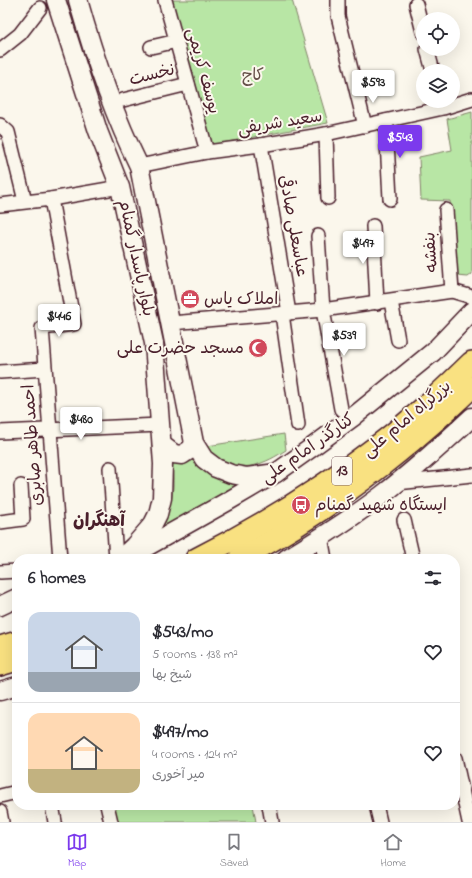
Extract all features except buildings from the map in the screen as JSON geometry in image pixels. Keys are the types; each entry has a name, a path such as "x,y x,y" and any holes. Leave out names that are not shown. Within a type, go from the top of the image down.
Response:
{"highway":[{"name":"بزرگراه امام علی","path":"206,554 234,539 335,476 382,442 472,362"},
{"name":"13","path":"248,554 302,522 376,471 458,401 472,387"},
{"path":"0,647 12,643"},
{"path":"0,665 12,661"}],"main road":[{"name":"بلوار پاسدار گمنام","path":"56,0 98,131 120,187 153,336 162,446 162,498 158,514 146,533 125,554"},
{"name":"بلوار پاسدار گمنام","path":"78,0 94,54 119,124 139,166 194,443 204,459 216,468 231,474 247,477 276,473"},
{"name":"کنارگذر امام علی","path":"133,554 164,538 276,473 353,417 433,352 472,310"},
{"path":"294,554 321,537 395,484 472,417"},
{"path":"162,446 174,454 182,455 191,449 194,443"},
{"path":"0,606 12,600"},
{"path":"0,612 12,611"},
{"path":"0,691 12,687"}],"street":[{"name":"یوسف کریمی","path":"165,0 207,152"},
{"path":"338,0 338,16 366,126"},
{"path":"416,4 418,12"},
{"path":"0,50 20,34 40,8"},
{"path":"151,47 176,41"},
{"name":"نخست","path":"123,100 188,84"},
{"name":"سعید شریفی","path":"460,101 472,99"},
{"name":"سعید شریفی","path":"139,166 207,152 326,134 386,122 432,108"},
{"path":"386,122 390,199"},
{"path":"0,125 8,132 25,201"},
{"path":"326,134 328,198"},
{"name":"عباسعلی صادقی","path":"261,145 286,314 298,425"},
{"path":"0,205 51,199 120,187"},
{"name":"احمد طاهر صابری","path":"51,199 74,324 42,328 60,554"},
{"name":"بنفشه","path":"446,210 452,291"},
{"path":"374,226 377,303"},
{"path":"318,236 323,310 341,409"},
{"path":"171,323 323,310 452,291 472,297"},
{"path":"391,301 398,340"},
{"path":"0,372 45,369"},
{"path":"0,432 160,425"},
{"path":"110,468 116,554"},
{"path":"395,484 472,475"},
{"path":"0,522 23,519 21,486"},
{"path":"404,520 411,554"},
{"path":"321,537 324,554"},
{"path":"0,572 12,571"},
{"path":"460,781 469,822"},
{"path":"0,796 12,793"},
{"path":"53,810 56,822"},
{"path":"108,810 111,822"},
{"path":"270,810 272,822"},
{"path":"377,810 380,822"},
{"path":"0,812 2,822"}],"green space":[{"name":"کاج","path":"171,0 292,0 328,123 211,145"},
{"path":"472,112 472,274 468,277 456,276 450,201 421,200 419,157 452,150 447,119"},
{"path":"284,434 286,450 262,463 245,467 228,464 213,455 207,446"},
{"path":"196,455 247,482 158,530 172,498 173,480 171,457 184,463 192,461"},
{"path":"115,810 254,810 256,822 118,822"}],"place":[{"name":"املاک یاس","path":"190,299"},
{"name":"مسجد حضرت علی","path":"258,348"},
{"name":"ایستگاه شهید گمنام","path":"301,505"}],"district":[{"name":"آهنگران","path":"99,522"}]}
